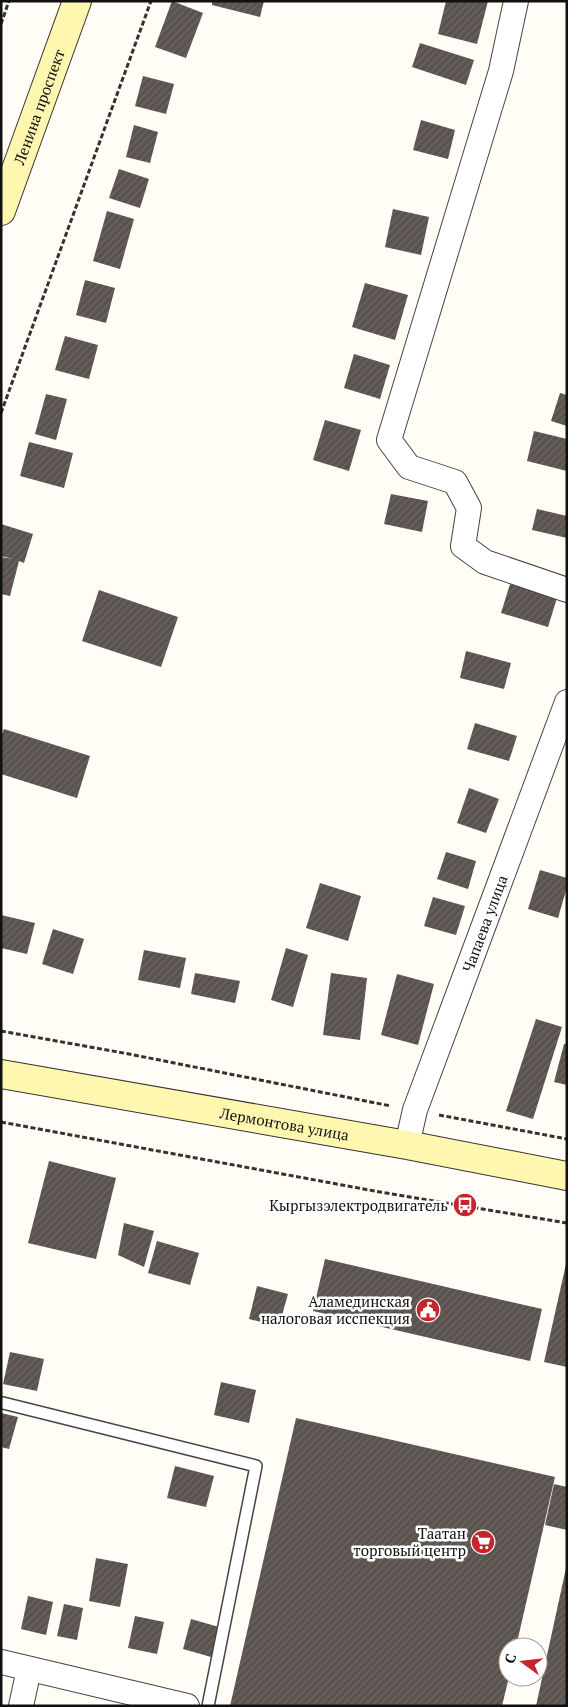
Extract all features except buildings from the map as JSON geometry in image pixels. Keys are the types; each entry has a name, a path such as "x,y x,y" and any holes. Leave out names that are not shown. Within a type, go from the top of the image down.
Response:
{"main road":[{"name":"Ленина проспект","path":"1,211 77,1"},
{"name":"Лермонтова улица","path":"1,1074 407,1145 567,1176"}],"street":[{"path":"516,1 501,71 389,440 409,467 455,482 469,508 463,546 485,562 567,590"},
{"name":"Чапаева улица","path":"407,1145 415,1110 566,705"},
{"path":"1,1662 187,1706"},
{"path":"21,1706 30,1669"}],"lane":[{"path":"3,1403 256,1466 208,1706"}],"path":[{"path":"1,24 9,1"},
{"path":"1,413 151,1"},
{"path":"1,1031 567,1139"},
{"path":"1,1122 380,1192 567,1223"}],"place":[{"name":"Кыргызэлектродвигатель","path":"465,1205"},
{"name":"Аламединская налоговая исспекция","path":"428,1310"},
{"name":"Таатан торговый центр","path":"483,1542"}]}
